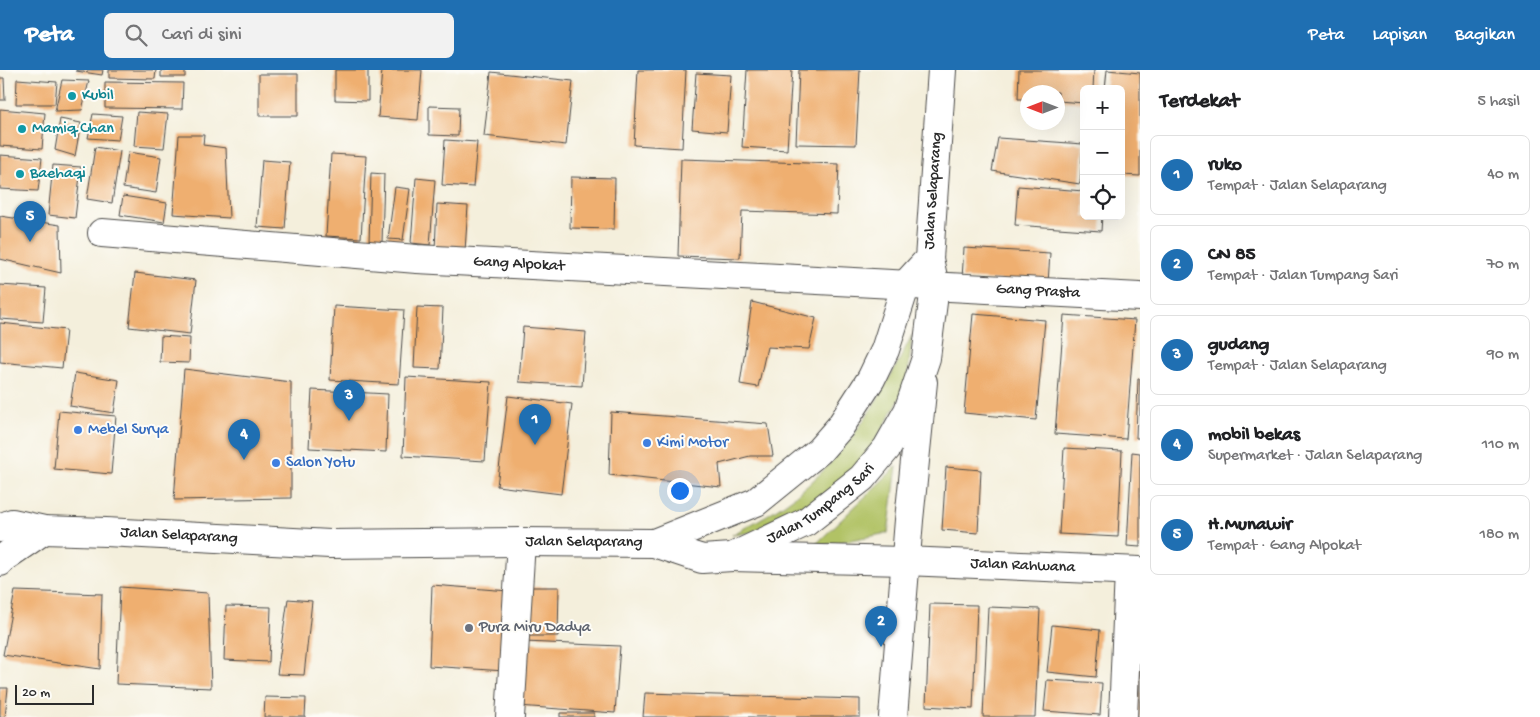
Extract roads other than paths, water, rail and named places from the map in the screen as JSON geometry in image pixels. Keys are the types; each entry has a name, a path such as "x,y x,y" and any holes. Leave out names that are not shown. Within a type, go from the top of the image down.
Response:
{"main road":[{"name":"Jalan Selaparang","path":"0,528 12,523 44,530 330,544 521,542 654,544 756,502 820,450 840,427 871,379 885,350 906,284 929,259 942,70"},
{"name":"Gang Alpokat","path":"102,233 417,259 934,286"},
{"name":"Jalan Tumpang Sari","path":"893,717 906,561 934,286 929,259"},
{"name":"Gang Prasta","path":"934,286 1140,297"},
{"name":"Jalan Tumpang Sari","path":"654,544 702,559 732,557 806,522 862,478 887,448 908,411 926,358"},
{"path":"0,562 44,530"},
{"path":"510,717 521,542"},
{"name":"Jalan Rahwana","path":"732,557 906,561 1135,571"},
{"path":"1123,717 1135,571"}],"place":[{"name":"Kubil","path":"72,96"},
{"name":"Mamiq Chan","path":"22,129"},
{"name":"Baehaqi","path":"20,174"},
{"name":"H.Munawir","path":"30,242"},
{"name":"gudang","path":"349,421"},
{"name":"Mebel Surya","path":"78,430"},
{"name":"Kimi Motor","path":"647,443"},
{"name":"ruko","path":"535,445"},
{"name":"mobil bekas","path":"244,460"},
{"name":"Salon Yotu","path":"276,463"},
{"name":"Pura Miru Dadya","path":"469,628"},
{"name":"CN 85","path":"881,647"}]}
